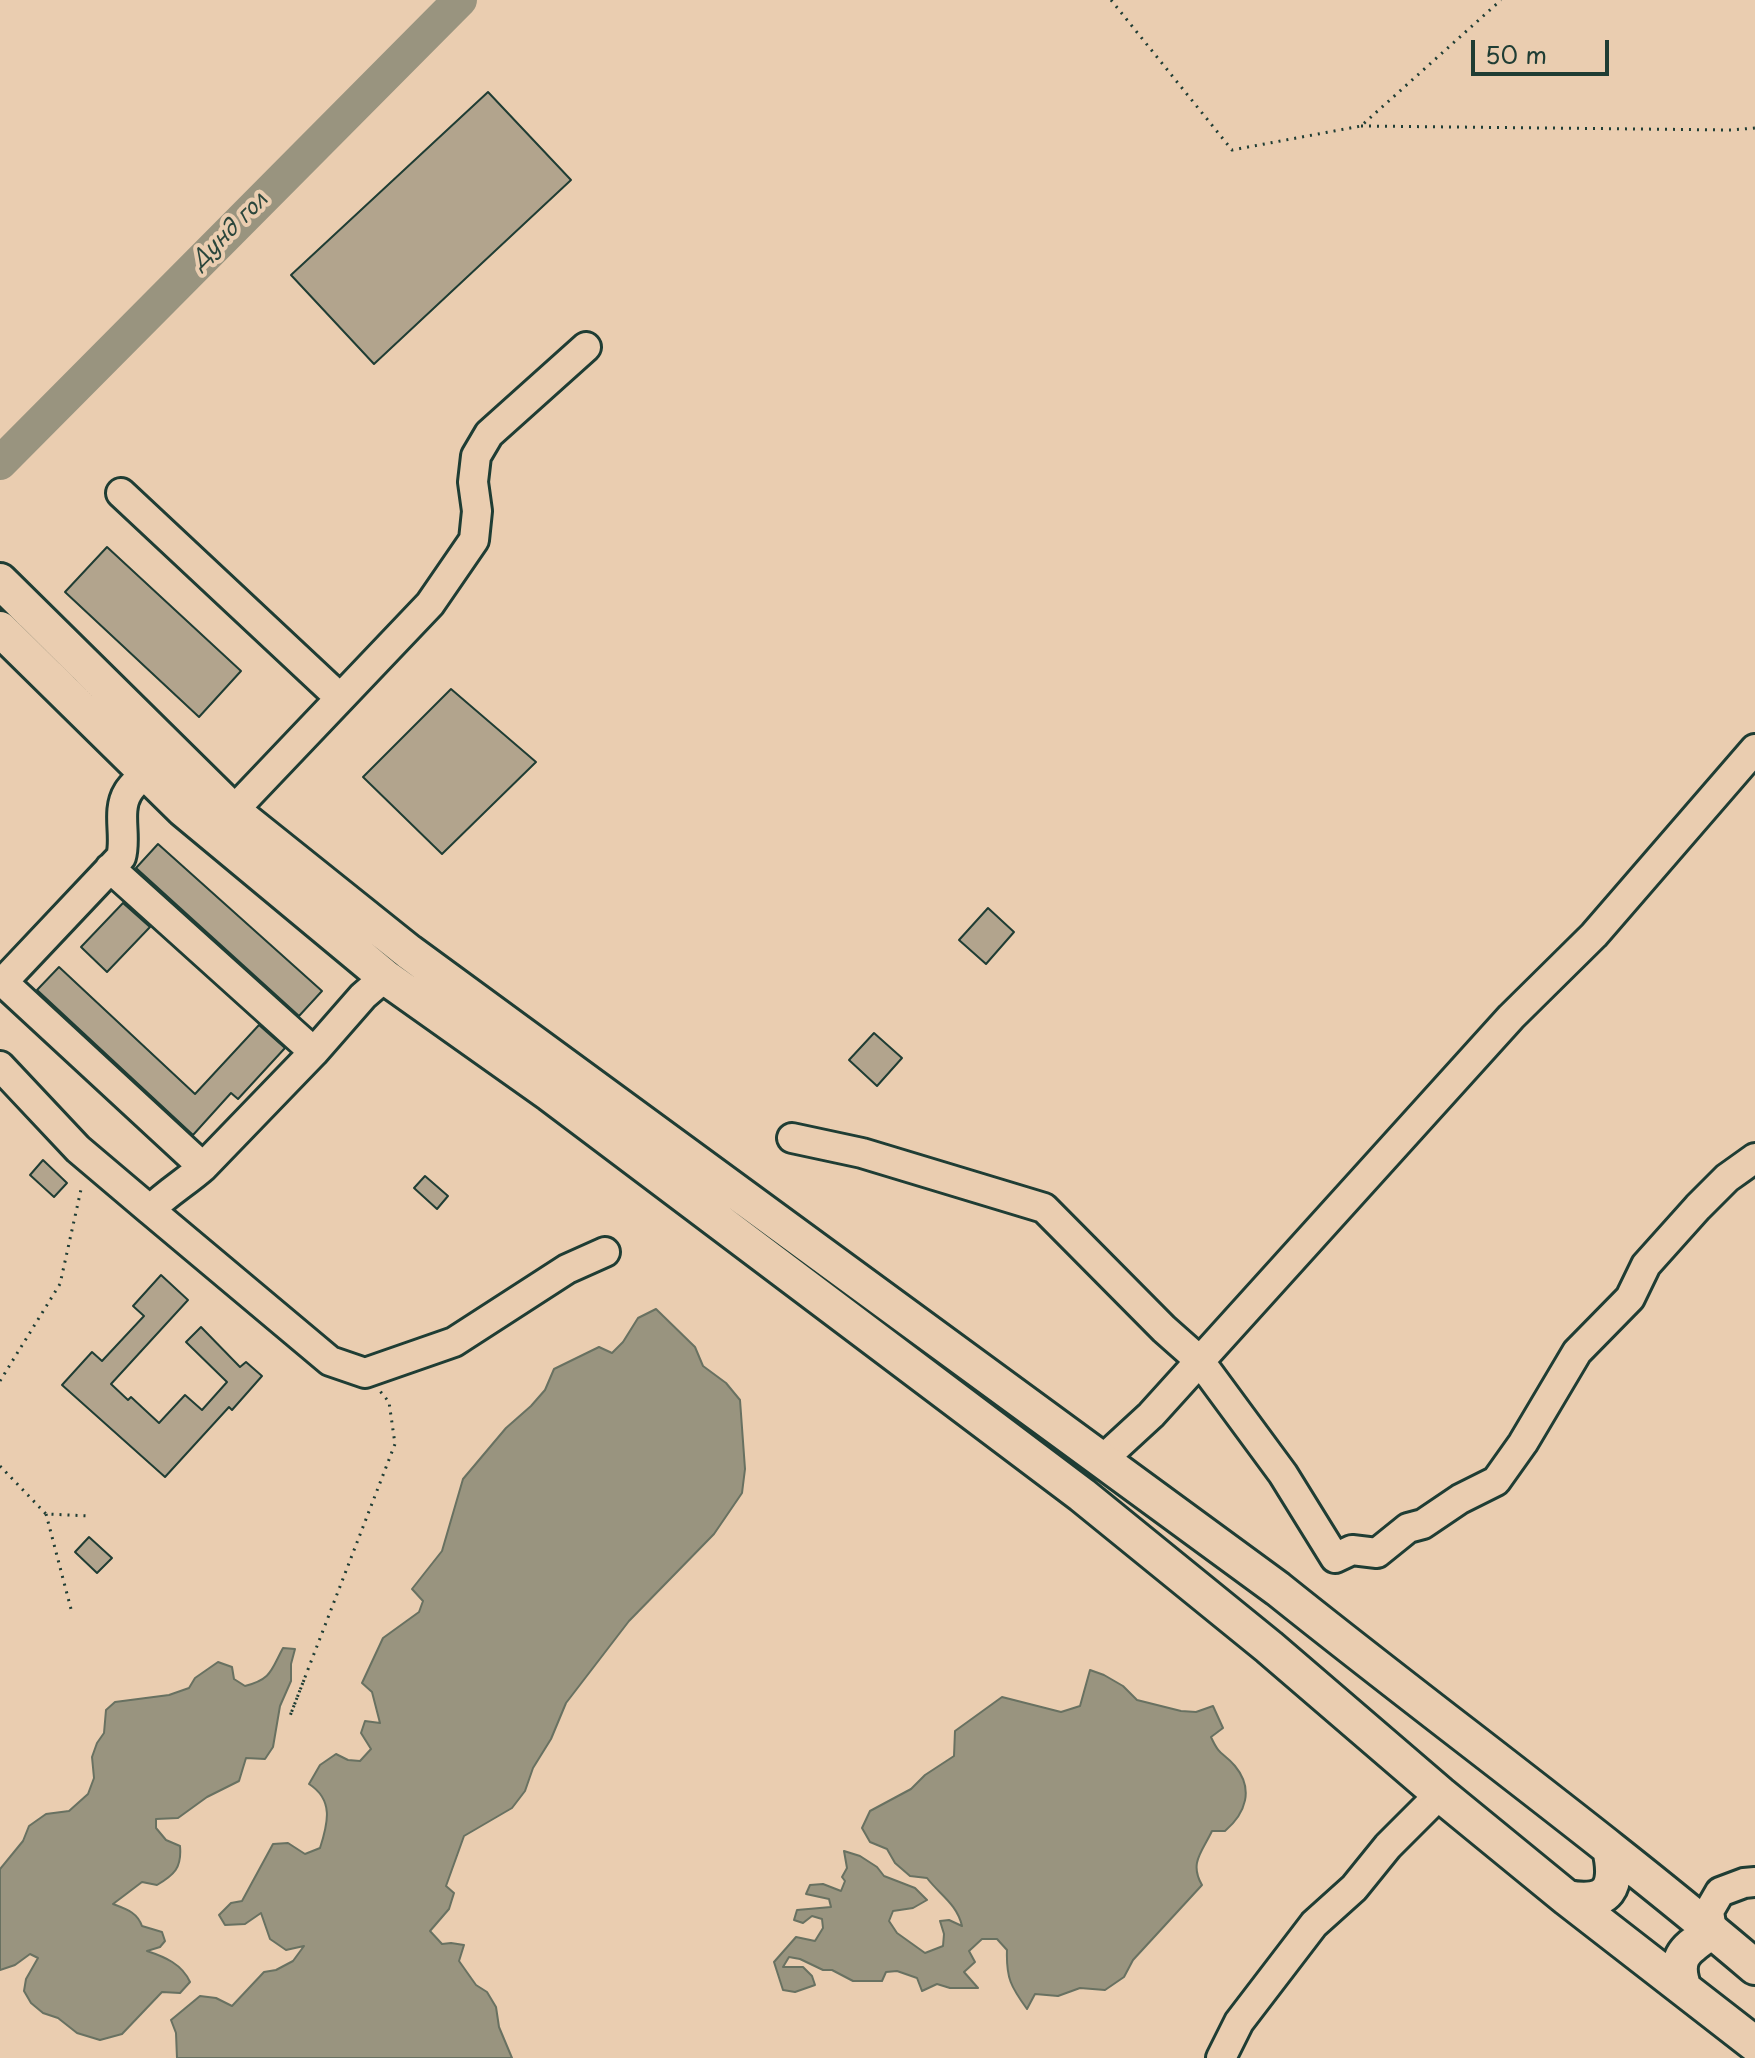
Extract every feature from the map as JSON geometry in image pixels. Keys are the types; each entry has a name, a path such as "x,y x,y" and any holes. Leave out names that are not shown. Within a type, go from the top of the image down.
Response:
{"main road":[{"path":"0,581 233,811 422,962 1278,1589 1413,1698 1610,1849 1755,1967"},
{"path":"0,629 183,809 385,977 550,1094 1082,1495 1269,1647 1567,1898 1755,2044"},
{"path":"1567,1898 1586,1902 1602,1896 1612,1886 1615,1870 1610,1849"},
{"path":"1684,1989 1678,1972 1681,1958 1690,1946 1712,1931"}],"street":[{"path":"233,811 430,604 474,540 476,456 489,434 586,347"},
{"path":"121,493 340,698"},
{"path":"1113,1450 1151,1415 1511,1017 1594,935 1755,749"},
{"path":"145,773 126,794 121,857 1,982 203,1167"},
{"path":"110,868 314,1052"},
{"path":"150,1210 169,1191 183,1185 203,1167 314,1052 363,996 385,977"},
{"path":"0,1066 78,1149 150,1210 330,1361 365,1373 454,1342 567,1269 605,1252"},
{"path":"792,1138 862,1153 1044,1208 1199,1360 1283,1474 1335,1558 1352,1550 1377,1553 1408,1528 1423,1524 1460,1499 1496,1481 1523,1443 1577,1352 1630,1298 1646,1265 1727,1178 1755,1158"},
{"path":"1221,2058 1239,2022 1314,1924 1354,1888 1388,1846 1440,1794"},
{"path":"1712,1931 1709,1911 1720,1892 1755,1882"}],"path":[{"path":"1111,0 1232,150 1361,126 1755,128"},
{"path":"1361,126 1501,0"},
{"path":"0,1381 60,1284 82,1189 78,1149"},
{"path":"304,1680 294,1704 290,1716 295,1702 301,1688 395,1444 389,1402 365,1373"},
{"path":"0,1466 46,1514 71,1609"},
{"path":"46,1514 91,1516"}],"shaded area":[{"path":"656,1309 695,1347 703,1366 726,1383 740,1400 745,1469 742,1493 714,1534 629,1621 566,1703 551,1739 533,1768 525,1791 512,1808 464,1836 446,1886 454,1893 449,1909 430,1931 442,1944 464,1945 459,1961 496,2007 499,2027 512,2058 177,2058 176,2033 171,2020 200,1996 216,1998 232,2006 264,1972 293,1961 304,1946 286,1950 270,1939 261,1913 245,1924 225,1925 219,1915 231,1903 242,1901 273,1844 288,1843 305,1854 320,1848 327,1821 326,1805 317,1790 309,1784 320,1765 336,1754 360,1761 371,1749 361,1733 365,1721 380,1723 372,1692 362,1683 383,1638 419,1612 423,1601 412,1589 442,1551 463,1479 506,1428 545,1390 554,1369 599,1347 612,1353 638,1318"},
{"path":"283,1648 295,1649 291,1681 280,1706 273,1747 265,1759 246,1758 239,1781 207,1797 178,1818 156,1819 156,1828 166,1840 180,1846 178,1865 157,1885 142,1882 113,1904 134,1914 142,1926 162,1932 165,1941 160,1947 147,1951 178,1966 190,1982 180,1993 162,1992 122,2034 100,2040 77,2033 58,2018 43,2013 31,2003 24,1991 26,1979 38,1958 30,1954 15,1965 0,1970 0,1869 23,1841 29,1826 46,1814 69,1811 88,1794 94,1778 92,1757 104,1733 106,1710 115,1702 169,1695 189,1688 195,1678 218,1662 232,1667 234,1679 245,1686 270,1673"},
{"path":"1090,1670 1123,1686 1137,1700 1181,1711 1196,1712 1213,1706 1223,1728 1211,1737 1241,1775 1246,1792 1242,1809 1232,1824 1225,1831 1212,1831 1201,1852 1197,1870 1202,1885 1133,1960 1124,1977 1105,1990 1080,1988 1058,1996 1035,1994 1027,2009 1011,1982 1007,1950 997,1939 982,1939 969,1951 975,1962 964,1972 978,1988 950,1988 937,1984 922,1991 917,1978 897,1971 886,1972 882,1981 853,1981 832,1970 823,1970 789,1957 783,1967 803,1967 812,1976 815,1985 795,1992 783,1990 774,1962 796,1937 815,1941 823,1928 822,1919 812,1916 803,1923 794,1920 797,1910 831,1907 829,1899 806,1894 810,1885 823,1884 841,1891 845,1881 842,1877 847,1868 844,1851 860,1856 877,1867 884,1876 915,1888 927,1900 913,1908 893,1911 889,1921 897,1933 925,1953 943,1946 944,1934 940,1921 949,1920 962,1926 960,1918 927,1878 910,1876 895,1863 887,1849 870,1842 862,1828 870,1811 911,1789 925,1775 954,1756 955,1731 1002,1697 1061,1712 1080,1706"}],"building":[{"path":"488,92 571,180 374,364 291,275"},
{"path":"107,547 241,671 199,717 65,592"},
{"path":"451,689 536,762 442,854 363,777"},
{"path":"158,844 322,991 299,1016 136,868"},
{"path":"123,903 150,927 107,972 81,947"},
{"path":"988,908 1014,932 986,964 959,940"},
{"path":"59,967 195,1094 259,1025 285,1048 238,1099 231,1093 193,1135 37,990"},
{"path":"874,1033 902,1058 877,1086 849,1060"},
{"path":"43,1160 67,1183 54,1197 30,1175"},
{"path":"425,1176 448,1196 437,1209 414,1188"},
{"path":"161,1275 188,1300 111,1384 128,1400 131,1397 159,1423 185,1395 202,1410 227,1382 186,1342 201,1327 240,1367 246,1362 262,1376 165,1477 62,1385 92,1352 102,1361 144,1316 133,1306"},
{"path":"89,1537 112,1558 97,1573 75,1552"}],"waterway":[{"name":"Дунд гол","path":"0,463 460,0"}]}
